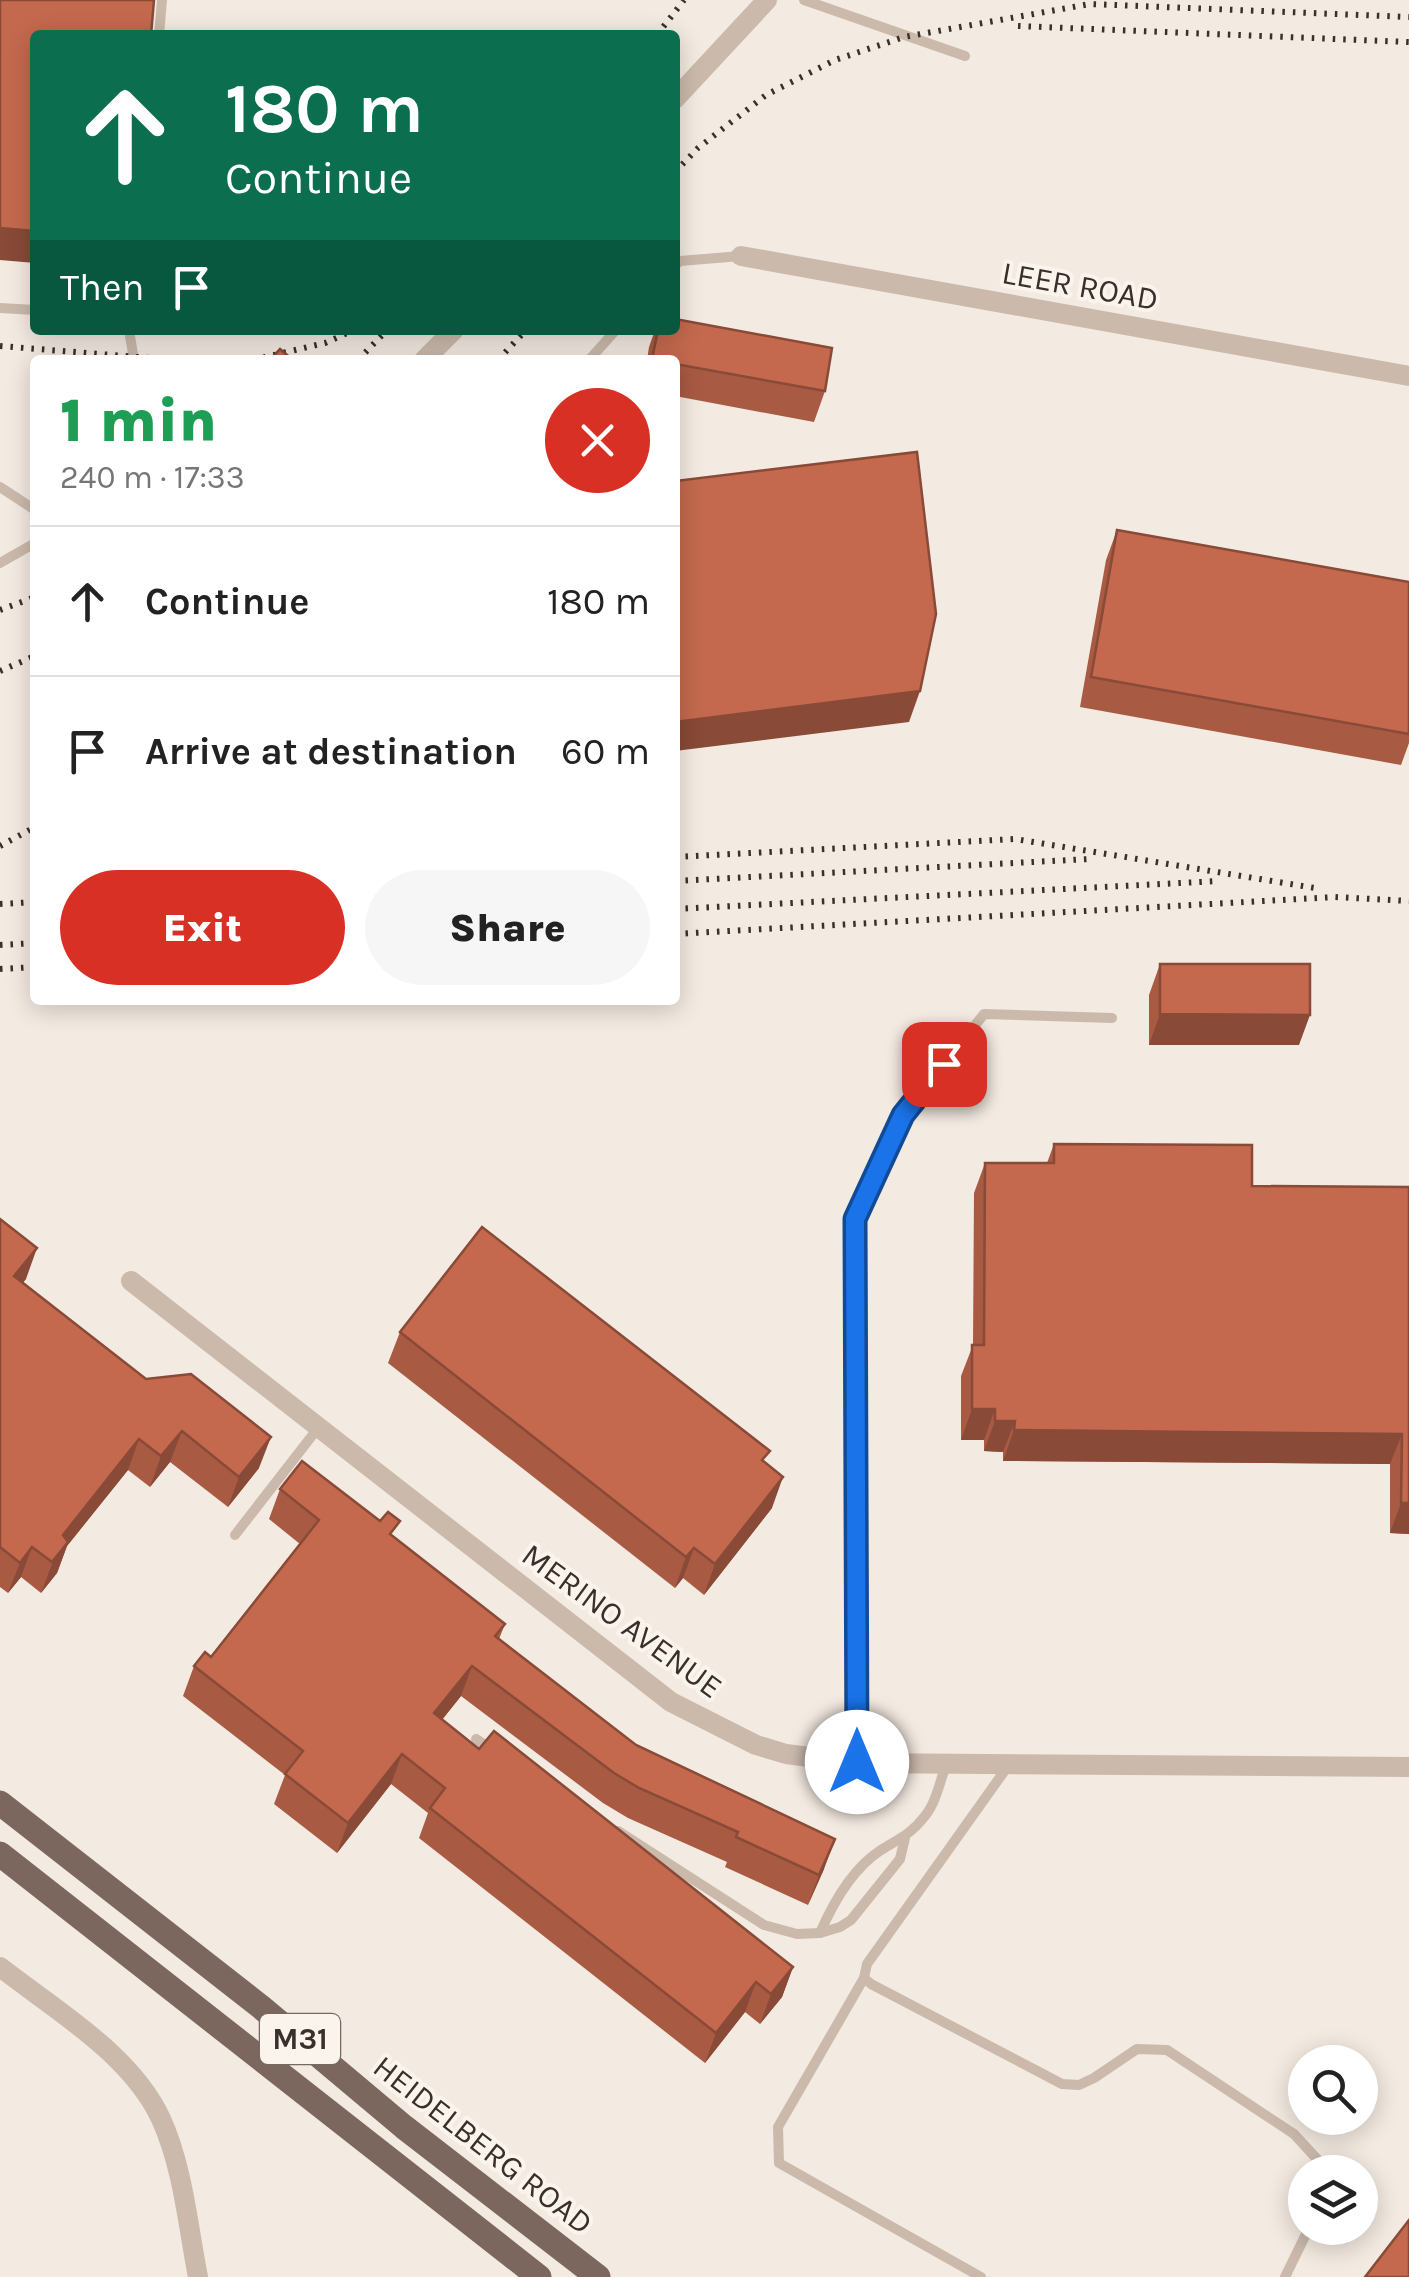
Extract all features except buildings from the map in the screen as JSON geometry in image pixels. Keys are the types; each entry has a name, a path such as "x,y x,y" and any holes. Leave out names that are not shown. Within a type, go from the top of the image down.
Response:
{"main road":[{"name":"HEIDELBERG ROAD","path":"0,1803 598,2277"},
{"name":"HEIDELBERG ROAD","path":"0,1854 539,2277"}],"street":[{"path":"680,94 768,0"},
{"name":"LEER ROAD","path":"741,256 1409,376"},
{"path":"429,355 449,335"},
{"path":"855,1219 857,1762"},
{"name":"MERINO AVENUE","path":"131,1281 671,1702 756,1745 786,1754 857,1762 1409,1768"},
{"path":"0,1967 95,2041 146,2093 172,2148 198,2277"}],"lane":[{"path":"159,30 162,0"},
{"path":"804,0 965,56"},
{"path":"680,261 741,256"},
{"path":"0,308 30,310"},
{"path":"594,355 612,335"},
{"path":"0,487 30,507"},
{"path":"0,564 30,545"},
{"path":"855,1219 903,1115 984,1014 1112,1018"},
{"path":"234,1535 319,1428"},
{"path":"476,1739 508,1760"},
{"path":"820,1933 832,1905 878,1852 906,1838 928,1812 946,1765"},
{"path":"982,2277 780,2163 778,2128 864,1978 868,1964 1008,1766"},
{"path":"604,1822 764,1925 797,1934 820,1933 851,1920 900,1859 906,1838"},
{"path":"864,1978 1062,2084 1078,2085 1094,2078 1137,2049 1168,2050 1294,2134 1313,2155"},
{"path":"1285,2277 1301,2245"}],"railway":[{"path":"661,30 684,0"},
{"path":"680,167 766,95 835,60 904,37 1090,4 1409,17"},
{"path":"1018,26 1409,42"},
{"path":"274,355 343,335"},
{"path":"363,355 382,335"},
{"path":"503,355 521,335"},
{"path":"0,346 112,355"},
{"path":"0,610 30,599"},
{"path":"0,671 30,658"},
{"path":"0,846 30,830"},
{"path":"680,857 1015,839 1321,889"},
{"path":"680,881 1089,859"},
{"path":"680,909 1219,881"},
{"path":"680,934 1335,897 1409,901"},
{"path":"0,904 30,902"},
{"path":"0,945 30,943"},
{"path":"0,969 30,967"}],"route":[{"path":"857,1762 855,1219 903,1115 944,1064"}]}
